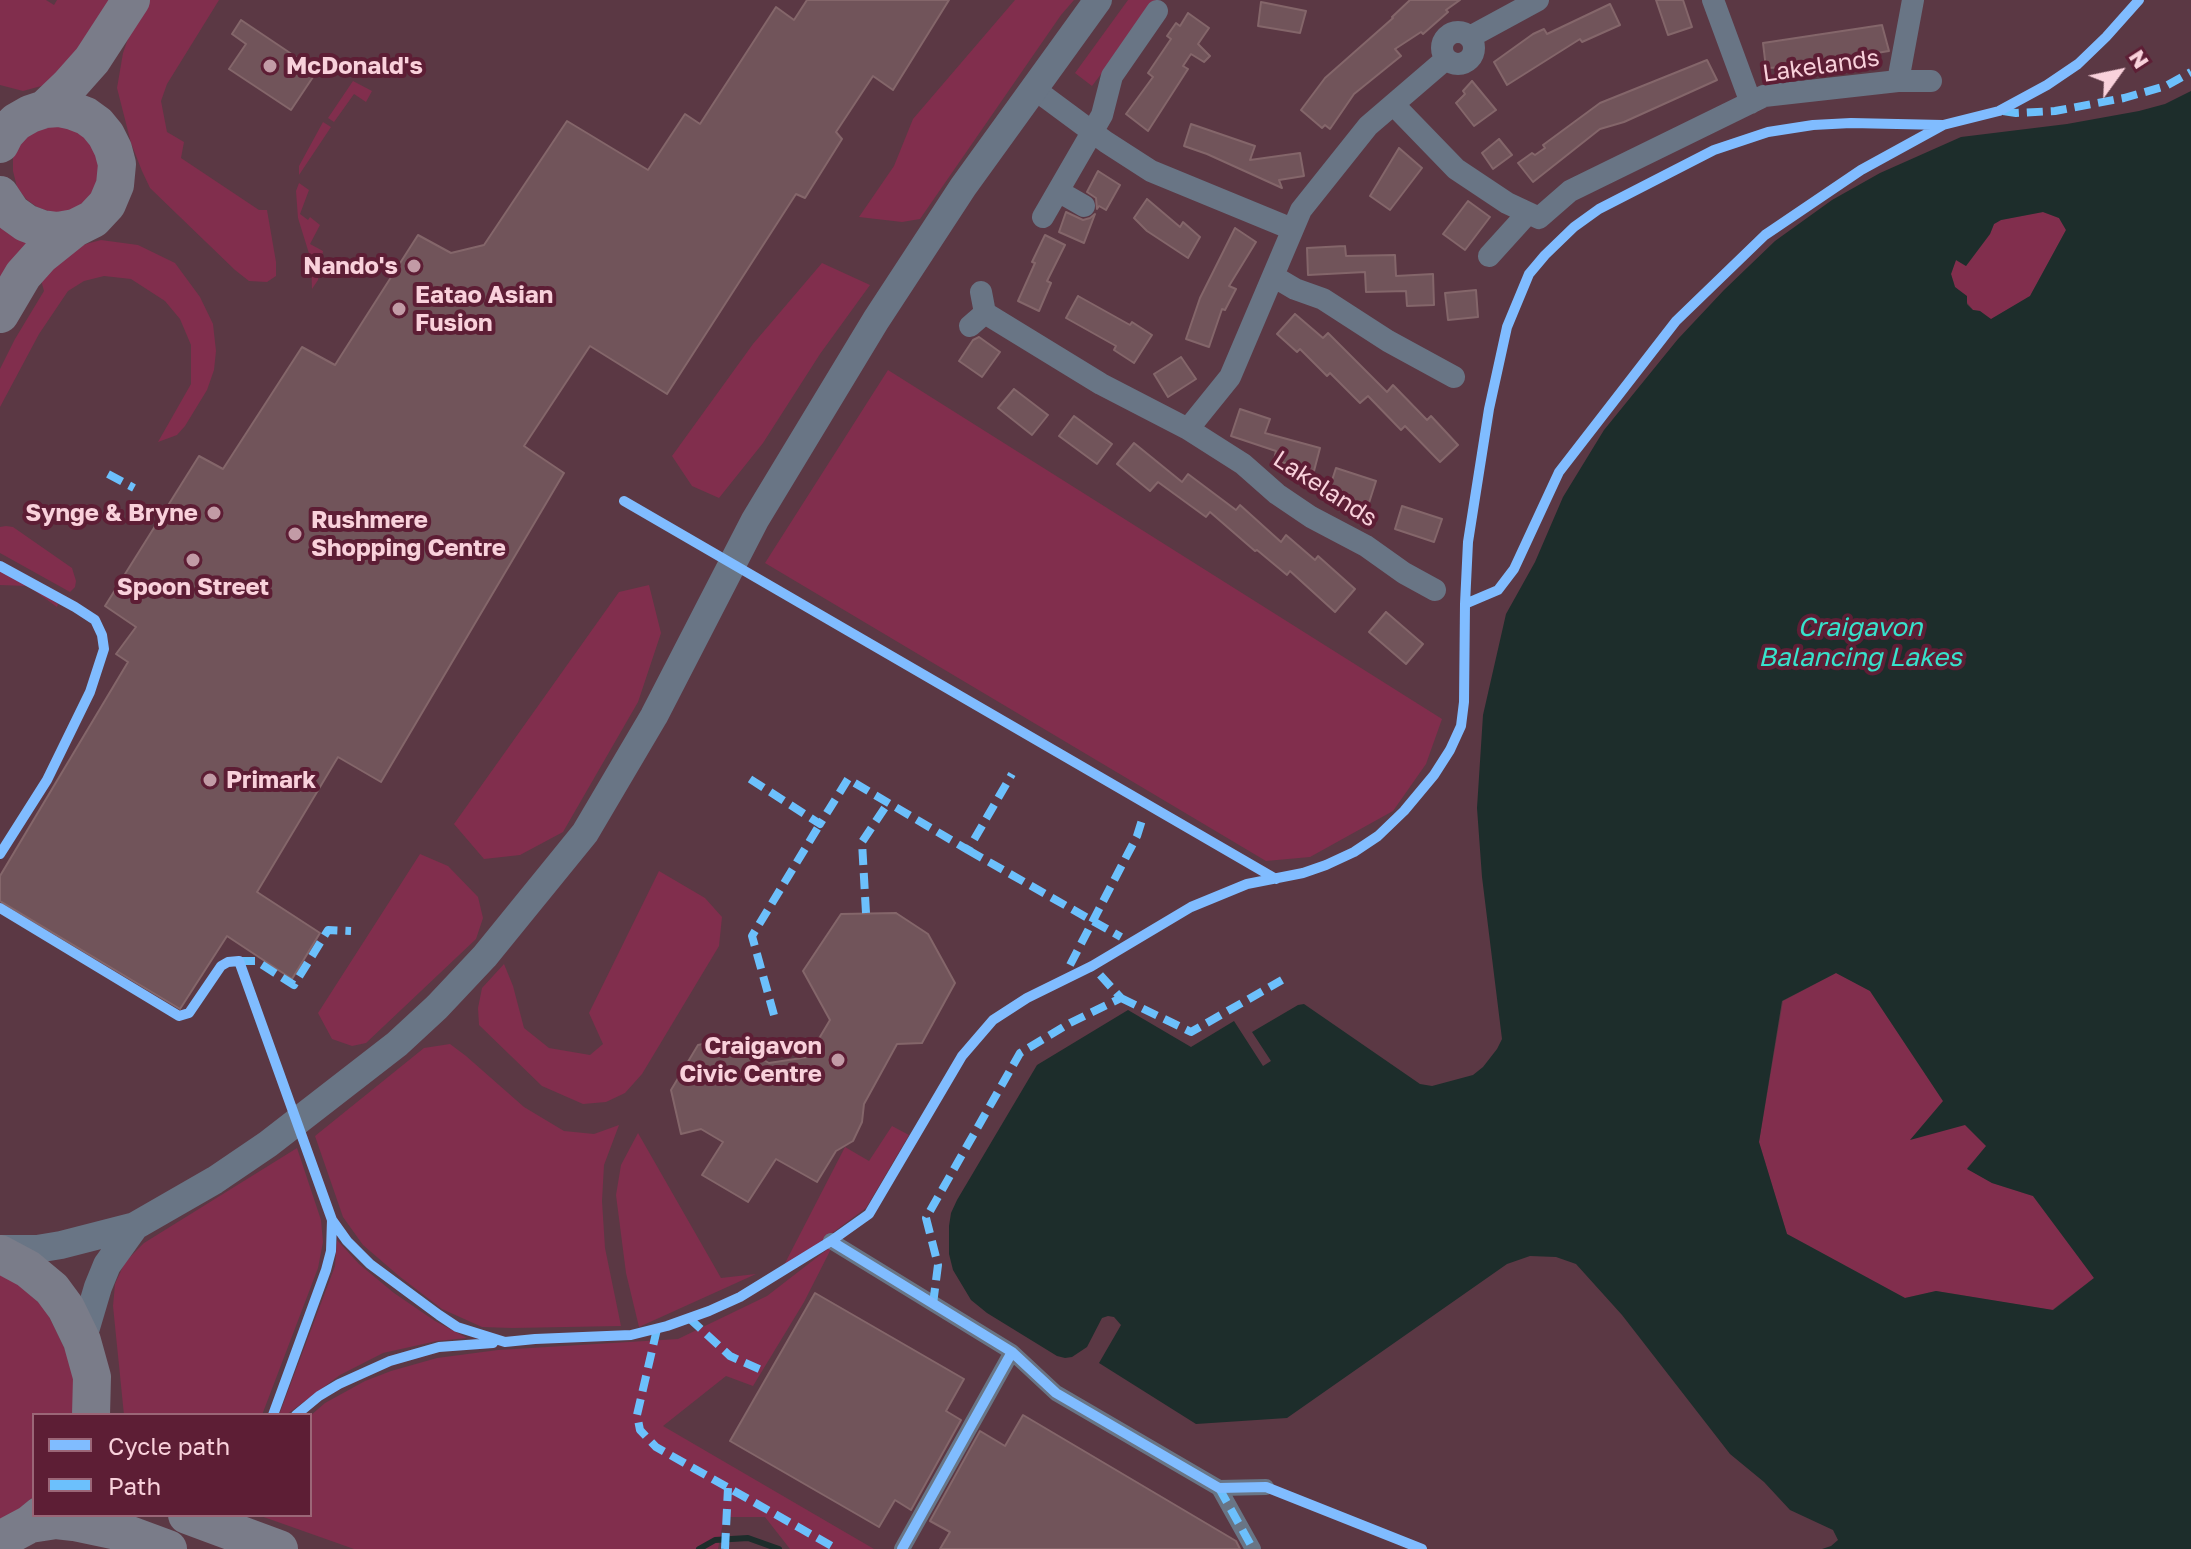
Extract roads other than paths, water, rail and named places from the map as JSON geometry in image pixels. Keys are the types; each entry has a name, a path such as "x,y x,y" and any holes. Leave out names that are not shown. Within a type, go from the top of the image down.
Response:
{"highway":[{"path":"45,109 92,60 131,0"},
{"path":"0,314 23,275 57,240 93,219 107,204 115,185 117,164 101,110 110,33"},
{"path":"0,144 16,122 45,109 59,108 86,116 106,135"},
{"path":"0,195 12,213 26,223 58,231 75,228"},
{"path":"0,1251 52,1289 66,1308 104,1413"},
{"path":"87,1359 91,1413"},
{"path":"192,1517 279,1549"},
{"path":"24,1526 56,1520 96,1526 168,1549"}],"street":[{"path":"0,1251 61,1245 135,1226 215,1180 268,1144 397,1044 485,956 585,833 654,716 763,507 904,276 963,187 1098,0"},
{"path":"1188,429 1230,377 1301,210 1368,126 1446,59 1455,64 1466,62 1474,48 1470,37 1538,0"},
{"name":"Lakelands","path":"1713,0 1751,103"},
{"name":"Lakelands","path":"1898,81 1913,0"},
{"path":"1043,217 1102,115 1112,76 1157,11"},
{"name":"Lakelands","path":"1489,256 1528,213 1539,218 1570,191 1764,96 1898,81 1931,81"},
{"path":"1033,88 1151,171 1292,229"},
{"path":"1394,105 1456,169 1507,203 1528,213"},
{"path":"1058,191 1084,206"},
{"path":"1273,276 1295,289 1323,299 1388,341 1454,377"},
{"name":"Lakelands","path":"978,310 1101,384 1188,429 1243,464 1277,494 1311,517 1366,546 1435,590"},
{"path":"87,1359 98,1287 107,1265 135,1226"},
{"path":"831,1241 1012,1352 1056,1393 1219,1488 1253,1549"},
{"path":"902,1549 1012,1352"},
{"path":"1219,1488 1266,1487"}],"water":[{"name":"Craigavon Balancing Lakes","path":"2191,91 2191,1549 1822,1549 1838,1540 1833,1530 1790,1510 1764,1482 1730,1454 1622,1315 1576,1264 1556,1257 1530,1256 1507,1264 1287,1418 1196,1424 1099,1363 1121,1325 1114,1317 1102,1318 1087,1347 1065,1358 987,1313 971,1300 953,1270 949,1254 949,1226 957,1200 1037,1065 1128,1010 1191,1047 1234,1021 1263,1066 1271,1061 1252,1032 1304,1004 1420,1084 1432,1086 1473,1075 1483,1067 1502,1039 1482,877 1477,808 1483,715 1506,614 1535,562 1563,497 1604,430 1678,339 1724,290 1775,241 1832,200 1880,173 1961,137 2067,124 2165,104","holes":["2043,212 2059,218 2066,230 2030,296 1991,319 1973,310 1967,304 1967,296 1955,287 1951,274 1956,260 1966,266 1994,224 2001,220","1836,973 1870,991 1943,1101 1910,1140 1965,1125 1986,1146 1967,1169 1992,1183 2033,1196 2094,1278 2053,1310 1936,1291 1905,1298 1787,1234 1759,1142 1782,1001"]}],"waterway":[{"path":"699,1549 715,1540 748,1538 779,1549"}],"place":[{"name":"McDonald's","path":"270,66"},
{"name":"Nando's","path":"414,266"},
{"name":"Eatao Asian Fusion","path":"399,309"},
{"name":"Synge & Bryne","path":"214,513"},
{"name":"Rushmere Shopping Centre","path":"295,534"},
{"name":"Spoon Street","path":"193,560"},
{"name":"Primark","path":"210,780"},
{"name":"Craigavon Civic Centre","path":"838,1060"}]}
